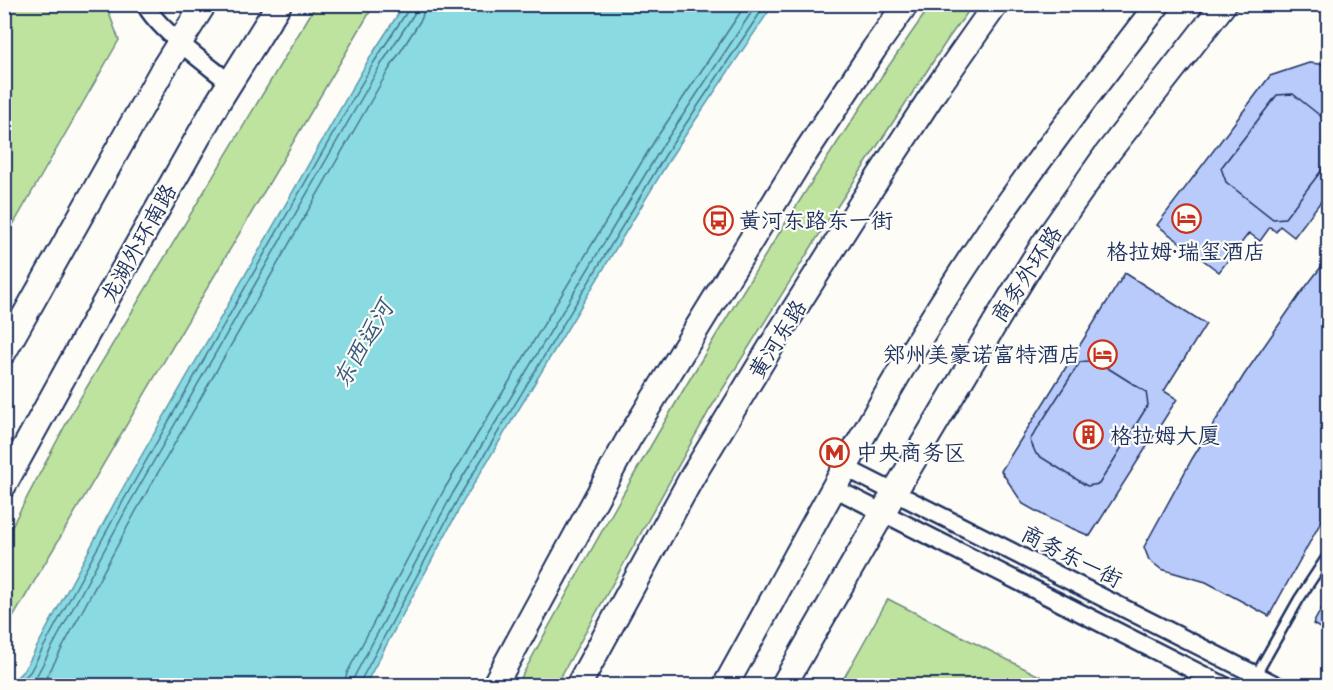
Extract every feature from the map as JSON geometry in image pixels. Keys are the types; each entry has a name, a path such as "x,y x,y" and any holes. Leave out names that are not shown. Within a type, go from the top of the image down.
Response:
{"main road":[{"path":"4,352 151,90 204,4"},
{"name":"龙湖外环南路","path":"4,485 218,102 279,4"},
{"path":"494,686 628,440 798,164 906,4"},
{"name":"黄河东路","path":"578,686 692,477 766,356 867,194 996,4"},
{"path":"725,686 881,404 977,249 1074,112 1158,4"},
{"name":"商务外环路","path":"783,686 895,492 1043,245 1106,155 1224,4"}],"street":[{"path":"146,4 148,11 170,33 230,83"},
{"name":"商务东一街","path":"840,478 895,492 1278,686"},
{"name":"商务东一街","path":"840,478 883,513 1224,686"}],"lane":[{"path":"1256,675 1299,599 1329,555"}],"green space":[{"path":"5,4 106,5 119,40 5,239"},
{"path":"316,5 374,5 5,631 5,539 76,405"},
{"path":"931,5 973,5 827,222 709,411 556,685 517,685 613,511 714,339 819,170"},
{"path":"888,599 1057,685 840,685"}],"water":[{"name":"东西运河","path":"404,5 773,5 674,152 464,500 365,685 5,685 5,680 16,678 25,669 116,500 369,59"}],"building":[{"path":"1309,63 1328,67 1328,192 1294,237 1280,226 1276,232 1270,227 1260,241 1249,233 1219,272 1157,225 1270,76"},
{"path":"1293,94 1328,122 1328,162 1285,218 1273,219 1226,182 1221,168 1277,95"},
{"path":"1328,258 1328,509 1269,616 1206,582 1161,569 1149,560 1144,547 1192,459 1244,375"},
{"name":"格拉姆大厦","path":"1125,273 1206,324 1164,391 1177,399 1090,536 1050,519 1023,504 1001,471"},
{"path":"1095,360 1146,392 1148,405 1099,484 1087,486 1036,454 1030,440 1080,362"},
{"path":"1328,597 1328,633 1313,624"}],"place":[{"name":"格拉姆·瑞玺酒店","path":"1186,219"},
{"name":"黄河东路东一街","path":"718,220"},
{"name":"郑州美豪诺富特酒店","path":"1102,354"},
{"name":"格拉姆大厦","path":"1089,435"},
{"name":"中央商务区","path":"835,452"}]}
